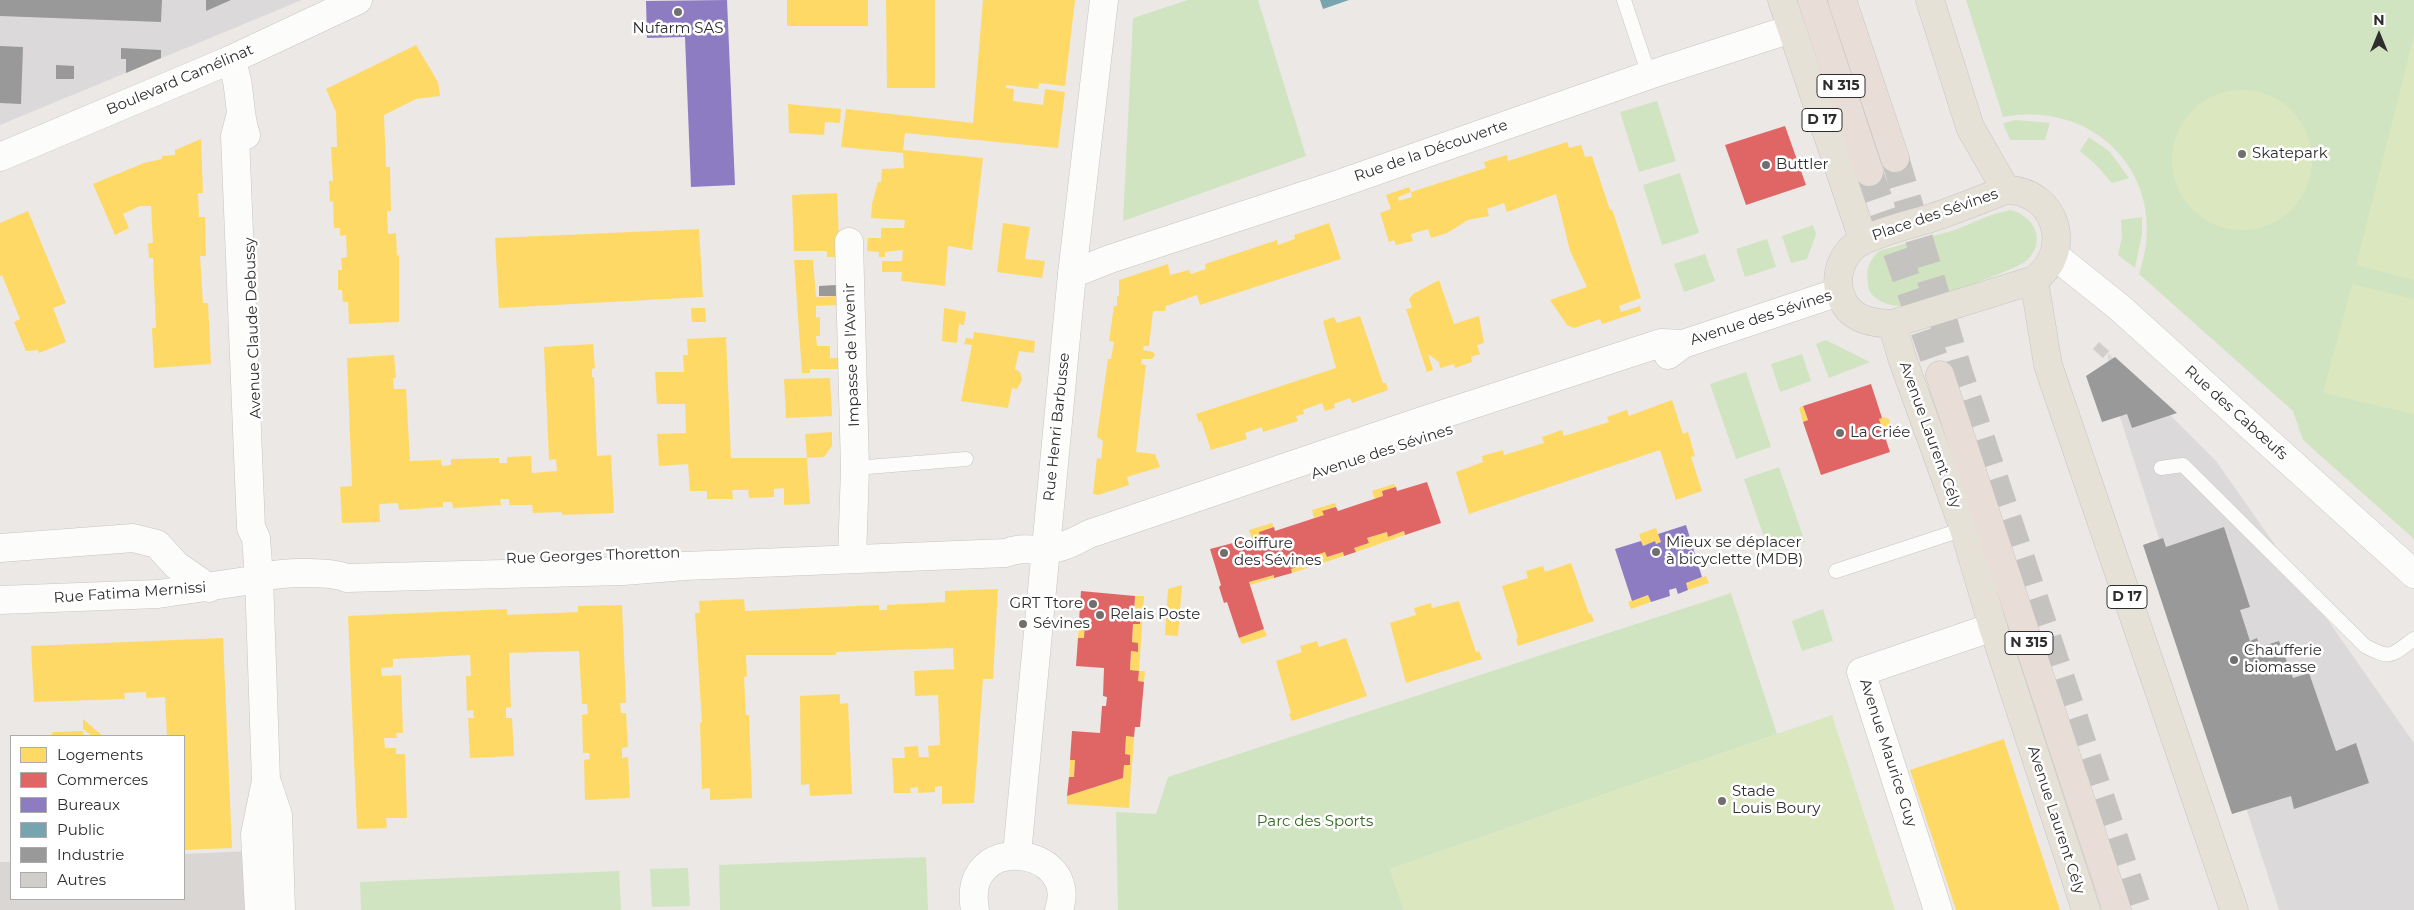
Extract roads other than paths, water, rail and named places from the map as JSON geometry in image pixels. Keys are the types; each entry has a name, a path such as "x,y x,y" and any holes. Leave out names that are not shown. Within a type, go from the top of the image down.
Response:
{"highway":[{"name":"N 315","path":"1812,0 1869,172"},
{"name":"N 315","path":"1842,0 1895,158"},
{"name":"N 315","path":"1940,375 2117,910"}],"main road":[{"name":"D 17","path":"1782,0 1863,240"},
{"path":"1863,240 1852,248 1844,258 1838,278 1839,292 1844,303 1852,313 1862,319 1877,323 1892,324 2034,280 2043,273 2054,255 2057,241 2051,214 2043,204 2031,195 2016,190 2006,190 1970,127 1930,0"},
{"name":"Place des Sévines","path":"1863,240 1935,217 2006,190"},
{"name":"D 17","path":"2034,280 2048,365 2234,910"},
{"name":"Avenue Laurent Cély","path":"1892,324 1902,358 1964,529 1993,627 2086,910"}],"street":[{"name":"Boulevard Camélinat","path":"0,157 230,60 358,0"},
{"name":"Rue Henri Barbusse","path":"1017,854 1072,274 1104,0"},
{"name":"Rue de la Découverte","path":"1072,274 1110,258 1336,185 1649,75 1791,29"},
{"name":"Avenue Claude Debussy","path":"230,60 236,72 240,118 236,136 251,528 256,538 259,577 266,781 255,834 259,910"},
{"name":"Impasse de l'Avenir","path":"849,242 855,468"},
{"name":"Rue des Cabœufs","path":"2054,255 2119,307 2414,574"},
{"name":"Avenue des Sévines","path":"1046,550 1428,418 1661,343 1683,344 1839,292"},
{"path":"852,553 855,468"},
{"path":"0,548 133,538 156,544 176,565 209,588"},
{"name":"Rue Georges Thoretton","path":"259,577 337,574 347,565 852,553 1007,540 1018,548 1046,550"},
{"name":"Rue Fatima Mernissi","path":"0,600 158,594 209,588 253,580 259,577"},
{"name":"Avenue Maurice Guy","path":"1938,910 1861,672 1993,627"},
{"name":"Avenue Claude Debussy","path":"266,781 278,816 282,910"},
{"path":"975,910 973,899 975,885 982,873 991,863 1004,856 1017,854 1041,862 1050,870 1057,880 1060,892 1058,910"}],"lane":[{"path":"1624,0 1649,75"},
{"path":"855,468 966,459"},
{"path":"2161,468 2177,464 2183,465 2365,646 2383,655 2392,655 2414,639"},
{"path":"1836,571 1964,529"}],"tunnel":[{"path":"1895,158 1958,370 2138,910"},
{"path":"1869,172 1940,375"}],"place":[{"name":"Nufarm SAS","path":"678,12"},
{"name":"Skatepark","path":"2242,154"},
{"name":"Buttler","path":"1766,165"},
{"name":"La Criée","path":"1840,433"},
{"name":"Mieux se déplacer à bicyclette (MDB)","path":"1656,552"},
{"name":"Coiffure des Sévines","path":"1224,553"},
{"name":"GRT Ttore","path":"1093,604"},
{"name":"Relais Poste","path":"1100,615"},
{"name":"Sévines","path":"1023,624"},
{"name":"Chaufferie biomasse","path":"2234,660"},
{"name":"Stade Louis Boury","path":"1722,801"}],"park label":[{"name":"Parc des Sports","path":"1315,822"}]}
